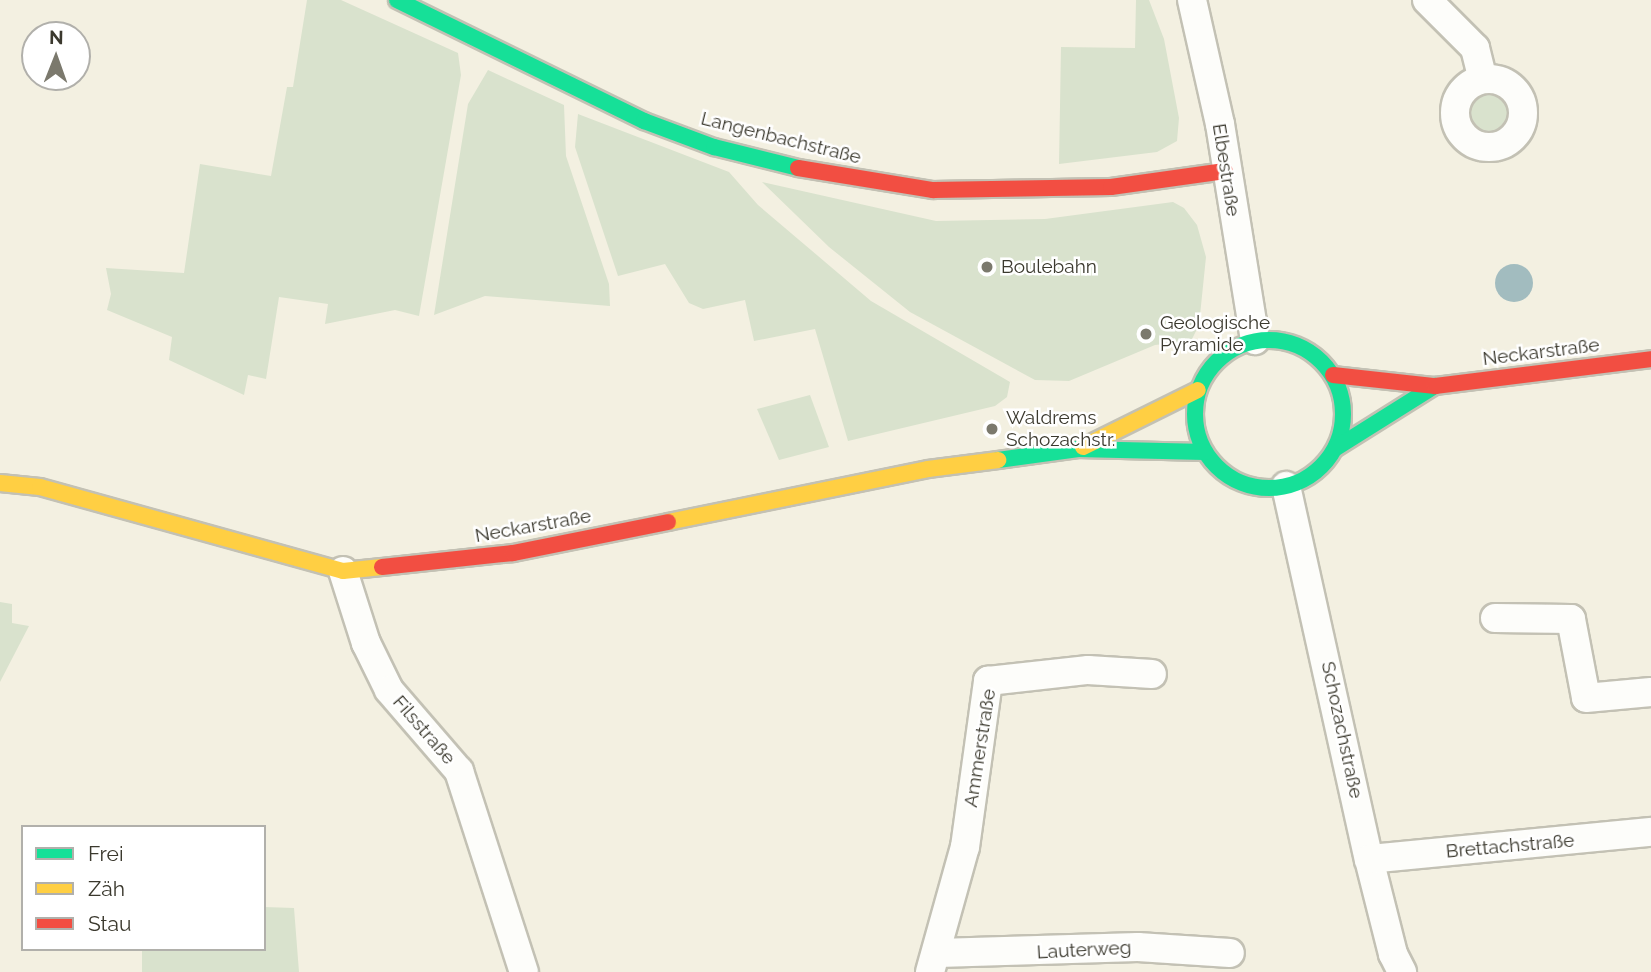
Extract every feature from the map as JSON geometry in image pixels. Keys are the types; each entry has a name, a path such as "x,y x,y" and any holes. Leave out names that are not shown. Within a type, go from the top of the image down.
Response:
{"street":[{"name":"Langenbachstraße","path":"397,0 644,121 714,147 829,175 933,190 1047,189 1111,187 1225,171"},
{"name":"Elbestraße","path":"1192,0 1255,340"},
{"path":"1427,0 1475,48 1483,79"},
{"path":"1483,79 1511,86 1534,113 1516,134 1505,142 1487,147 1468,139 1460,131 1455,109 1464,89 1483,79"},
{"path":"1255,340 1301,346 1333,374 1342,398 1344,420 1336,448 1321,467 1286,486 1244,484 1216,466 1205,452 1195,423 1198,390 1215,362 1255,340"},
{"name":"Neckarstraße","path":"1333,374 1435,386 1651,359"},
{"name":"Neckarstraße","path":"1336,448 1435,386"},
{"name":"Neckarstraße","path":"1078,449 1198,390"},
{"name":"Neckarstraße","path":"0,483 40,487 343,571 513,553 836,484 1078,449 1205,452"},
{"name":"Schozachstraße","path":"1286,486 1369,859 1393,954 1402,972"},
{"name":"Filsstraße","path":"343,571 366,643 389,690 459,771 524,972"},
{"path":"1495,618 1571,619 1586,698 1651,692"},
{"name":"Ammerstraße","path":"934,962 965,847 988,681 1088,670 1152,674"},
{"name":"Brettachstraße","path":"1369,859 1651,832"},
{"name":"Lauterweg","path":"934,962 1138,947 1230,953"}],"green space":[{"path":"307,0 341,0 458,53 461,75 419,316 395,310 325,324 328,304 279,297 266,379 248,375 244,395 169,360 172,337 107,310 111,294 106,268 184,273 200,164 271,176 287,87 293,87"},
{"path":"1136,0 1149,0 1164,39 1179,118 1177,141 1157,152 1059,164 1061,47 1135,48"},
{"path":"488,70 564,105 566,156 609,284 610,306 485,296 434,315 468,104"},
{"path":"1489,90 1504,97 1511,112 1504,127 1489,134 1474,127 1467,112 1474,97"},
{"path":"578,114 729,172 758,205 871,301 1010,382 1007,397 995,406 848,441 815,329 754,341 745,300 703,309 689,303 665,264 618,276 575,147"},
{"path":"762,182 936,221 1045,219 1173,202 1184,208 1197,225 1206,257 1199,325 1191,341 1155,345 1069,381 1035,380 910,312 829,247"},
{"path":"810,395 829,447 779,460 757,409"},
{"path":"0,602 12,604 12,623 29,626 0,682"},
{"path":"266,907 294,908 299,972 142,972 142,951 266,951"}],"water":[{"path":"1514,264 1527,270 1533,283 1527,296 1514,302 1501,296 1495,283 1501,270"}],"traffic: fast":[{"path":"397,0 644,121 714,147 798,168"},
{"path":"1269,340 1297,345 1322,361 1338,386 1343,414 1338,442 1322,467 1297,483 1269,488 1241,483 1216,467 1200,442 1195,414 1200,386 1216,361 1241,345 1269,340"},
{"path":"1336,448 1435,386"},
{"path":"998,460 1078,449 1205,452"}],"traffic: slow":[{"path":"1083,447 1198,390"},
{"path":"668,522 928,469 998,460"},
{"path":"0,483 40,487 343,571 382,567"}],"traffic: jam":[{"path":"798,168 933,190 1111,187 1225,171"},
{"path":"1333,375 1435,386 1651,359"},
{"path":"382,567 513,553 668,522"}],"place":[{"name":"Boulebahn","path":"987,267"},
{"name":"Geologische Pyramide","path":"1146,334"},
{"name":"Waldrems Schozachstr.","path":"992,429"}]}
